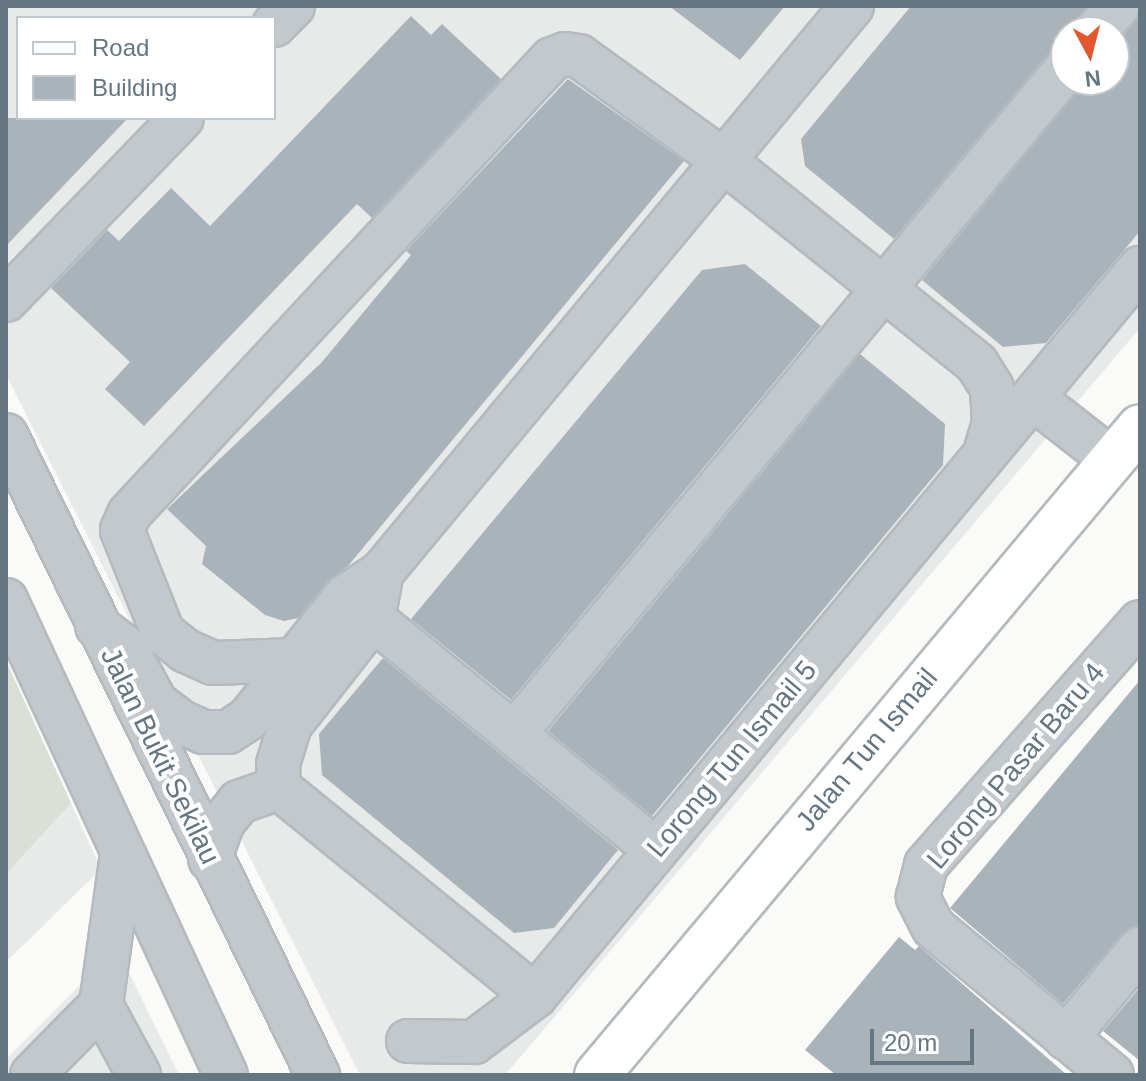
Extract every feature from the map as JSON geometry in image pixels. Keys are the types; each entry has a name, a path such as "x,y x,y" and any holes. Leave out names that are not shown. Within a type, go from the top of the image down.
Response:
{"main road":[{"name":"Jalan Tun Ismail","path":"597,1075 1117,472 1140,427"}],"street":[{"path":"276,23 293,6"},
{"path":"97,626 126,648 156,703 203,732 228,732 248,719 345,597 382,572 852,6"},
{"path":"295,660 213,663 163,633 124,545 122,530 129,514 552,59 579,56 724,161 977,364 992,388 994,423 984,457"},
{"path":"514,734 1050,88"},
{"path":"6,300 180,120"},
{"name":"Lorong Tun Ismail 5","path":"408,1041 474,1042 535,996 1140,268"},
{"path":"977,364 1011,373 1037,371 1071,353"},
{"path":"1034,399 1117,472"},
{"name":"Jalan Bukit Sekilau","path":"6,435 210,859 318,1075"},
{"path":"382,572 373,619 290,725 278,764 279,788 535,996"},
{"path":"6,600 226,1075"},
{"path":"373,619 656,850"},
{"name":"Lorong Pasar Baru 4","path":"1112,1075 933,927 918,897 926,865 1140,622"},
{"path":"210,859 223,822 239,802 279,788"},
{"path":"122,853 101,1005 139,1075"},
{"path":"1066,1038 1140,949"},
{"path":"32,1075 101,1005"}],"shaded area":[{"path":"6,6 1140,6 1140,328 505,1075 360,1075 6,375"},
{"path":"6,661 101,869 6,962"},
{"path":"6,661 71,803 6,874"},
{"path":"117,948 179,1075 6,1075 6,1059"}],"building":[{"path":"669,6 785,6 740,60"},
{"path":"911,6 1087,6 1082,16 1050,16 1050,53 894,239 805,166 801,139"},
{"path":"1140,14 1140,231 1046,343 1003,347 922,280 1074,96 1130,96 1130,27"},
{"path":"411,16 431,35 442,24 501,79 372,218 357,204 144,426 105,389 130,362 51,288 107,230 119,241 171,188 210,226"},
{"path":"568,79 684,161 348,566 327,582 298,618 284,621 265,615 202,564 206,546 167,509 322,362 411,255 406,251"},
{"path":"6,118 126,120 6,246"},
{"path":"745,264 821,326 511,700 411,619 702,270"},
{"path":"860,354 945,424 943,465 652,816 548,731"},
{"path":"383,658 618,850 554,928 514,933 322,775 319,734"},
{"path":"1140,680 1140,926 1122,934 1063,1004 950,908"},
{"path":"899,937 915,950 919,946 1067,1075 836,1075 805,1050"},
{"path":"1140,987 1140,1061 1103,1031"}]}
